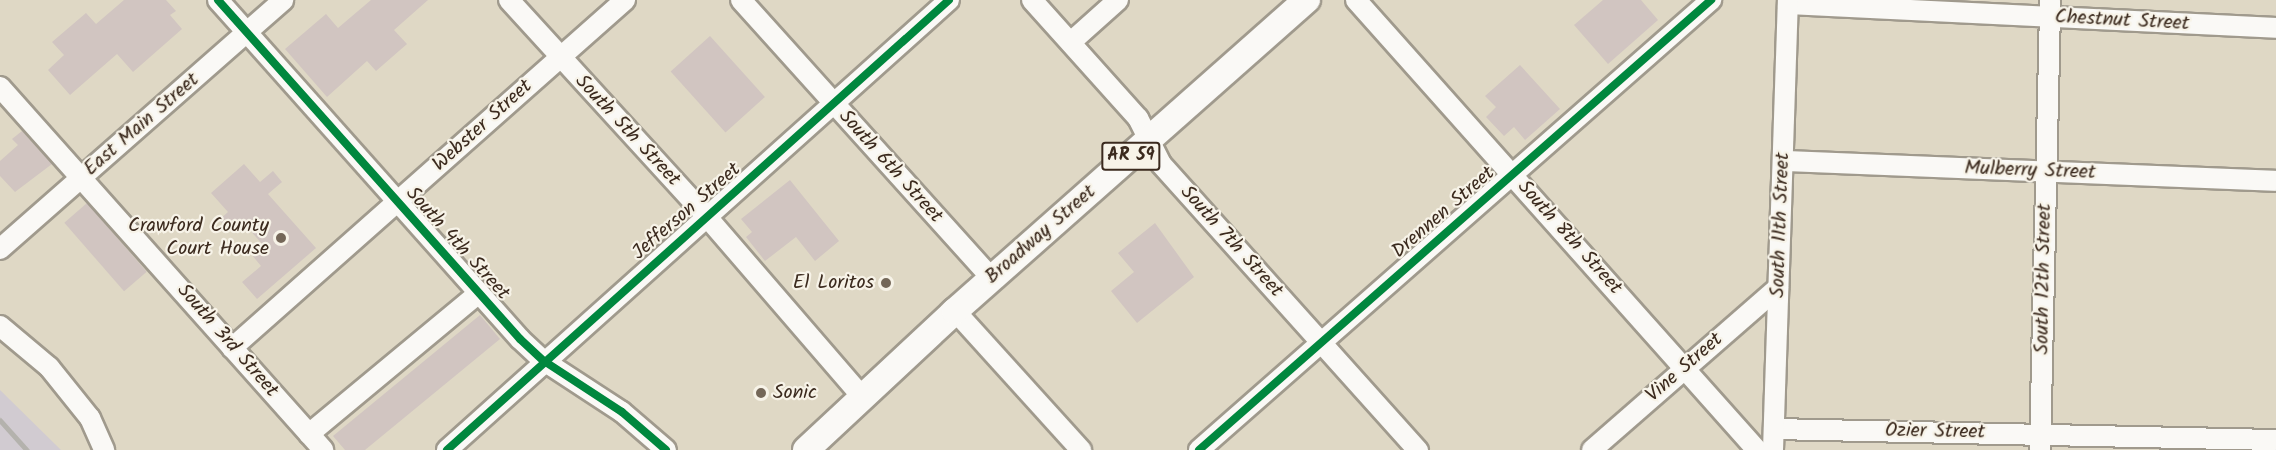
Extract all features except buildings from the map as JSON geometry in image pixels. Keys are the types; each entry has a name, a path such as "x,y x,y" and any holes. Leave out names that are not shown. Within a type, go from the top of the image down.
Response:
{"main road":[{"name":"Broadway Street","path":"806,450 955,311 1307,0"}],"street":[{"name":"South 4th Street","path":"218,0 479,293 544,361 622,412 666,450"},
{"name":"East Main Street","path":"0,249 283,0"},
{"name":"South 5th Street","path":"509,0 559,58 707,217 863,398"},
{"name":"Webster Street","path":"232,348 625,0"},
{"name":"South 6th Street","path":"741,0 992,279"},
{"name":"Jefferson Street","path":"447,450 949,0"},
{"name":"South 7th Street","path":"1032,0 1138,118 1161,164 1321,342 1410,448"},
{"path":"1071,42 1118,0"},
{"name":"South 8th Street","path":"1356,0 1757,450"},
{"name":"Chestnut Street","path":"1788,2 2050,9 2276,28"},
{"name":"South 11th Street","path":"1773,450 1788,2"},
{"name":"Drennen Street","path":"1199,450 1512,175 1699,4"},
{"name":"South 12th Street","path":"2040,442 2050,9"},
{"name":"South 3rd Street","path":"0,87 83,177 323,450"},
{"name":"Mulberry Street","path":"1784,161 2276,181"},
{"name":"Vine Street","path":"1592,450 1778,288"},
{"path":"309,434 479,293"},
{"path":"955,311 1080,450"},
{"path":"0,326 49,368 90,418 105,450"},
{"path":"622,412 652,450"},
{"name":"Ozier Street","path":"1774,429 2040,442 2276,440"}],"shaded area":[{"path":"0,390 61,450 0,450"}],"railway":[{"path":"0,420 27,450"}],"cycle path":[{"path":"218,0 520,339 544,361 622,412 666,450"},
{"path":"447,450 949,0"},
{"path":"1199,450 1711,0"}],"place":[{"name":"Crawford County Court House","path":"281,238"},
{"name":"El Loritos","path":"886,283"},
{"name":"Sonic","path":"761,393"}]}
